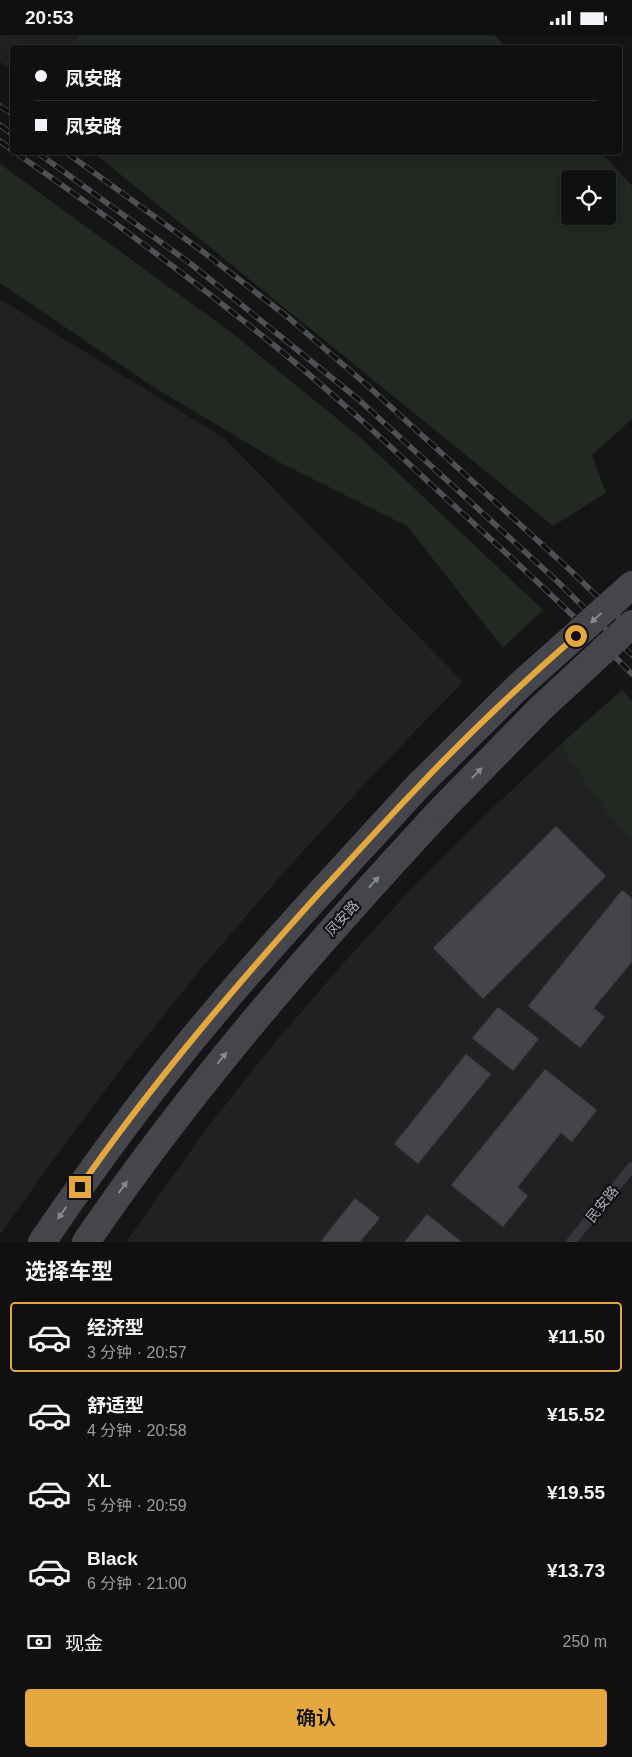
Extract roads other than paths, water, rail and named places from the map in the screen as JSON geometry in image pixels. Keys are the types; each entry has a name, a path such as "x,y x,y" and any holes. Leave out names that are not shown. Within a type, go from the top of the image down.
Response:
{"street":[{"path":"42,1242 89,1173 148,1095 214,1013 283,933 418,786 519,686 632,585"},
{"name":"凤安路","path":"86,1242 182,1108 242,1033 313,950 442,808 541,708 632,624"}],"lane":[{"name":"民安路","path":"571,1242 632,1167"}],"railway":[{"path":"0,106 10,113"},
{"path":"0,125 10,132"},
{"path":"0,141 10,148"},
{"path":"19,155 145,245 316,380 519,565 632,674"},
{"path":"41,155 191,264 358,399 558,582 632,655"},
{"path":"70,155 202,251 289,318 369,387 570,570 632,630"}]}
